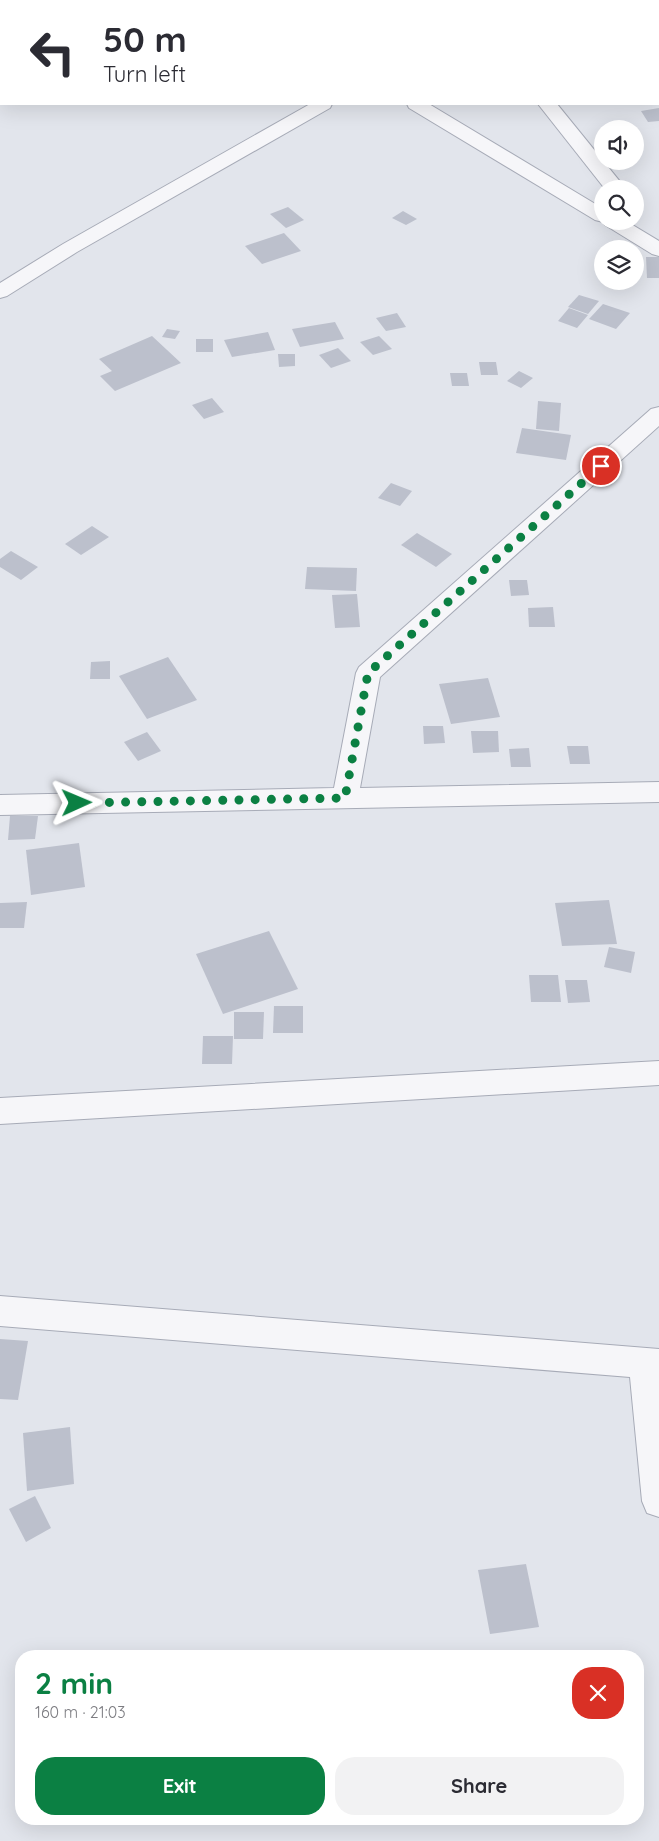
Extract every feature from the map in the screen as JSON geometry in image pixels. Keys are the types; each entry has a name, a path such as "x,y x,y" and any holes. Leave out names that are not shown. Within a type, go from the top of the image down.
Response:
{"street":[{"path":"0,292 70,248 321,105"},
{"path":"418,105 594,211"},
{"path":"548,105 609,180"},
{"path":"644,224 659,242"},
{"path":"627,230 659,250"},
{"path":"345,798 368,673 659,414"},
{"path":"0,805 659,792"},
{"path":"0,1111 659,1073"},
{"path":"0,1311 652,1364 659,1501"}],"building":[{"path":"659,108 659,121 648,122 641,111"},
{"path":"288,207 304,220 286,228 270,214"},
{"path":"403,211 417,219 406,225 392,218"},
{"path":"284,233 301,251 262,264 245,246"},
{"path":"646,257 659,257 659,278 647,278"},
{"path":"579,295 599,301 588,314 568,307"},
{"path":"603,304 630,313 616,329 589,319"},
{"path":"569,308 588,315 577,328 558,321"},
{"path":"397,313 406,327 386,331 376,318"},
{"path":"335,322 344,339 300,347 292,329"},
{"path":"167,329 180,331 175,339 162,337"},
{"path":"268,332 275,350 232,357 224,340"},
{"path":"152,336 181,363 115,391 100,376 112,371 99,359"},
{"path":"379,336 392,349 373,355 360,342"},
{"path":"196,339 213,339 213,352 196,352"},
{"path":"338,348 351,361 331,368 319,355"},
{"path":"278,354 295,354 295,366 279,367"},
{"path":"479,362 496,362 498,375 481,375"},
{"path":"519,371 533,378 521,388 507,381"},
{"path":"450,373 467,373 469,386 452,386"},
{"path":"212,398 224,412 204,419 192,405"},
{"path":"538,401 561,403 559,431 536,429"},
{"path":"522,428 571,435 566,460 516,453"},
{"path":"391,483 412,491 400,506 378,498"},
{"path":"92,526 109,537 81,555 65,544"},
{"path":"417,533 452,554 436,567 401,545"},
{"path":"11,551 38,567 21,580 0,567 0,559"},
{"path":"307,567 357,568 356,591 305,589"},
{"path":"509,580 527,580 529,595 511,596"},
{"path":"357,594 360,627 335,628 332,595"},
{"path":"553,607 555,627 529,627 528,608"},
{"path":"168,657 197,700 147,719 119,676"},
{"path":"110,661 110,679 90,679 91,662"},
{"path":"488,678 500,717 451,724 439,684"},
{"path":"423,726 443,726 445,743 424,744"},
{"path":"471,731 498,731 499,752 473,753"},
{"path":"147,732 161,751 138,761 124,742"},
{"path":"567,746 588,746 590,764 570,764"},
{"path":"529,748 531,767 511,767 509,749"},
{"path":"10,816 38,816 35,839 8,840"},
{"path":"79,843 85,887 31,895 26,850"},
{"path":"609,900 617,944 562,946 555,903"},
{"path":"27,902 24,928 0,928 0,903"},
{"path":"269,931 298,989 223,1014 196,954"},
{"path":"609,947 635,952 631,973 604,967"},
{"path":"529,975 558,975 561,1002 531,1002"},
{"path":"565,980 587,980 590,1002 568,1003"},
{"path":"274,1006 303,1006 303,1033 273,1033"},
{"path":"234,1012 264,1012 263,1039 234,1039"},
{"path":"203,1036 233,1036 232,1064 202,1064"},
{"path":"0,1339 28,1341 18,1400 0,1399"},
{"path":"70,1427 74,1484 27,1491 23,1433"},
{"path":"35,1496 51,1528 26,1542 9,1509"},
{"path":"526,1564 539,1627 490,1634 478,1570"}],"route":[{"path":"77,803 345,798 368,673 601,466"}]}
